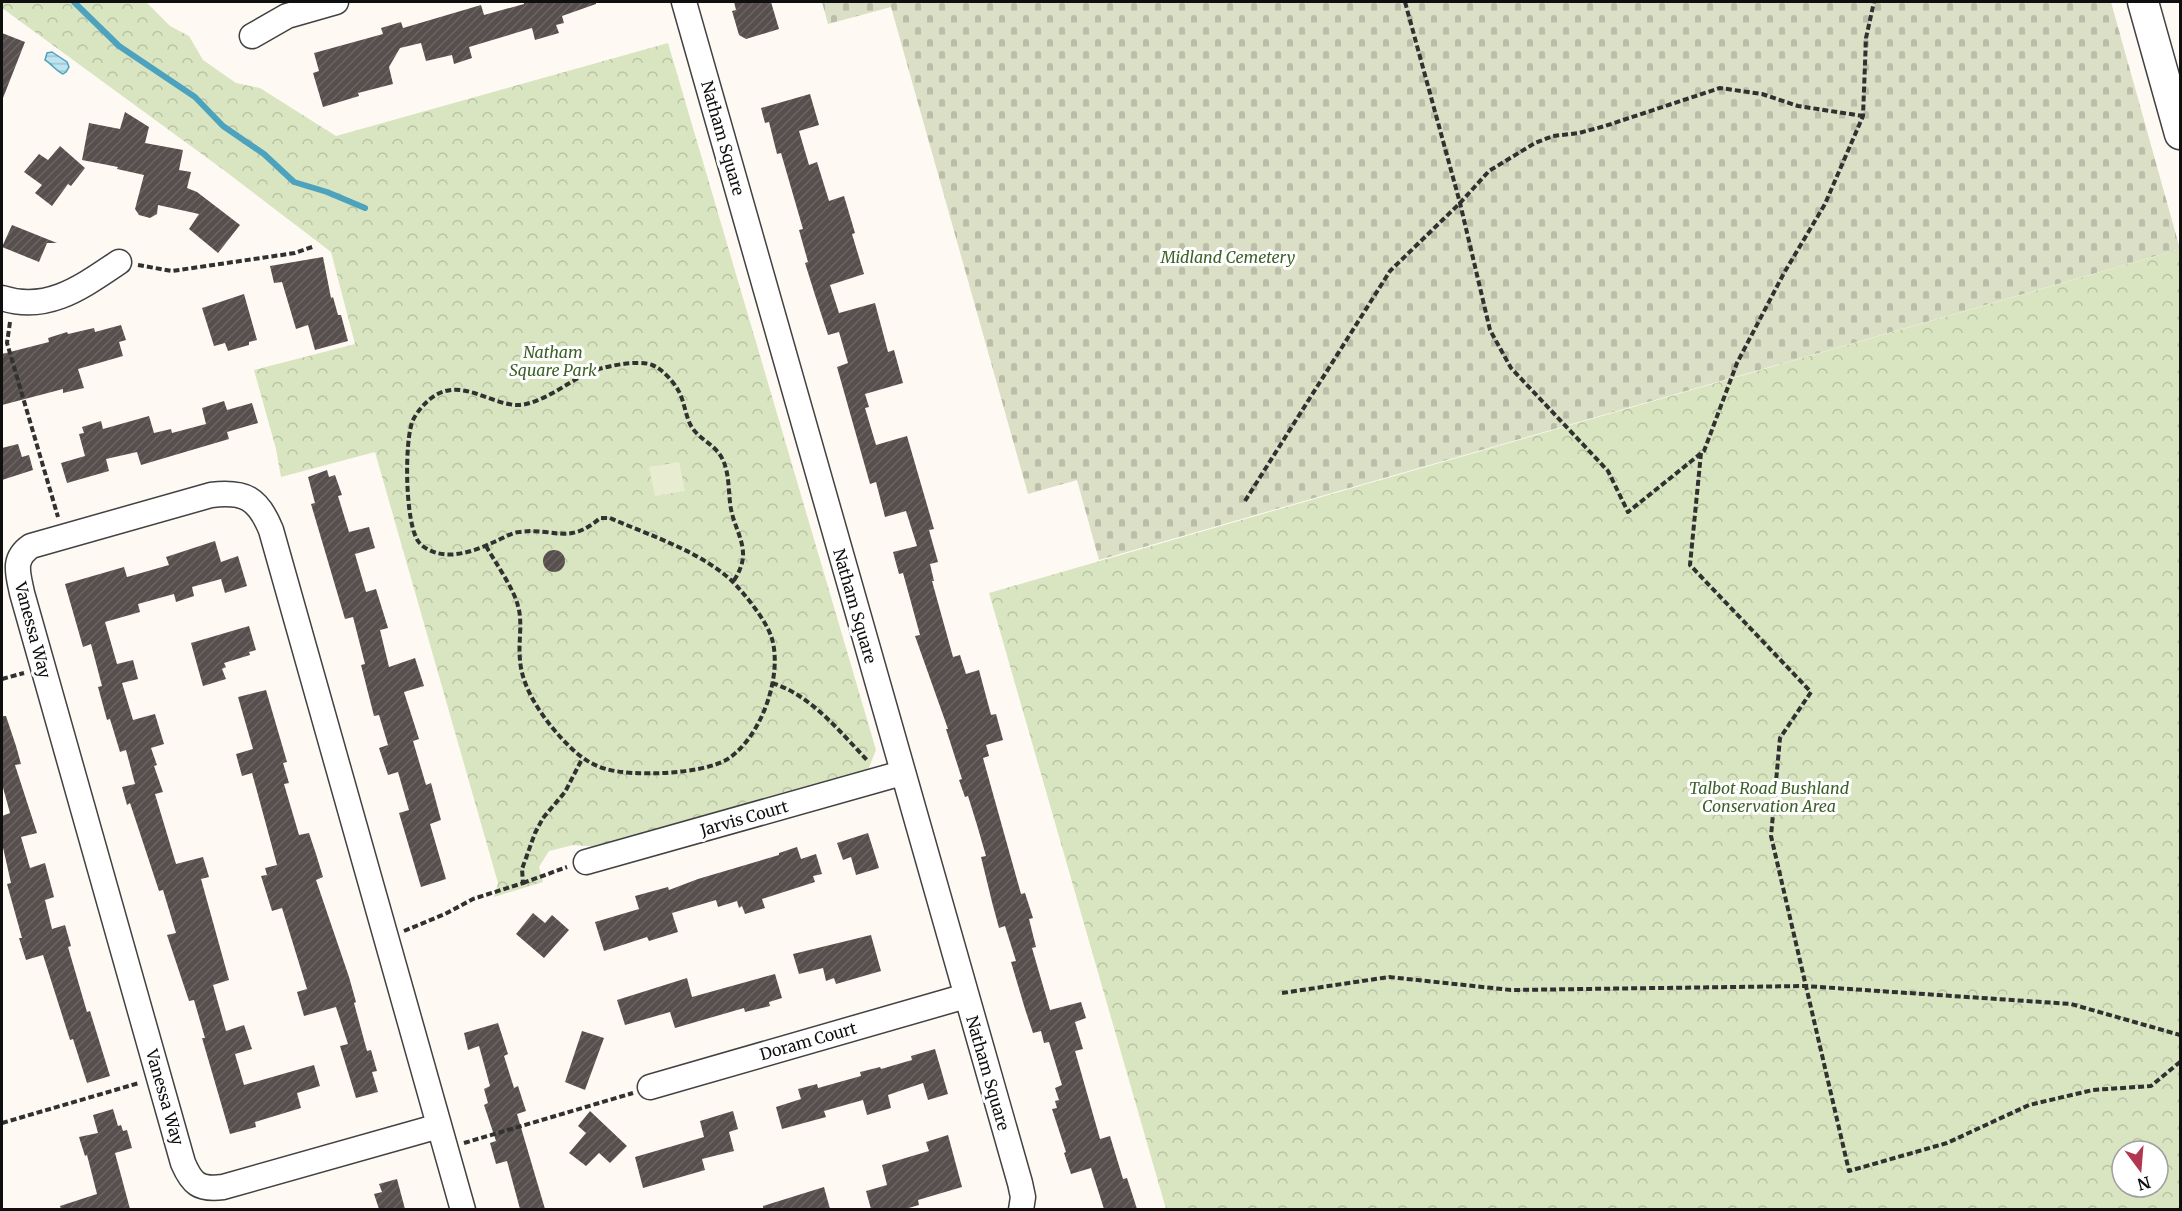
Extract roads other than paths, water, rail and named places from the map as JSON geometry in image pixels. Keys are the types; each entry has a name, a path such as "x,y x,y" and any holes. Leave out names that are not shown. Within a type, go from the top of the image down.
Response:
{"street":[{"path":"252,36 287,16 336,2"},
{"name":"Natham Square","path":"684,2 1020,1183 1023,1197 1021,1209"},
{"path":"2143,2 2181,134"},
{"path":"7,300 38,302 75,292 119,262"},
{"name":"Vanessa Way","path":"442,1136 223,1187 209,1189 197,1185 186,1169 159,1077 18,575 21,553 31,546 211,495 231,493 247,498 263,511 271,530 463,1209"},
{"name":"Jarvis Court","path":"586,862 902,773"},
{"name":"Doram Court","path":"650,1087 966,996"}],"water":[{"path":"52,52 67,62 69,67 63,74 45,60 47,53"}],"waterway":[{"path":"74,2 119,46 195,97 223,126 264,154 294,182 327,192 365,208"}],"park label":[{"name":"Midland Cemetery","path":"1228,257"},
{"name":"Natham Square Park","path":"553,361"},
{"name":"Talbot Road Bushland Conservation Area","path":"1769,797"}]}
